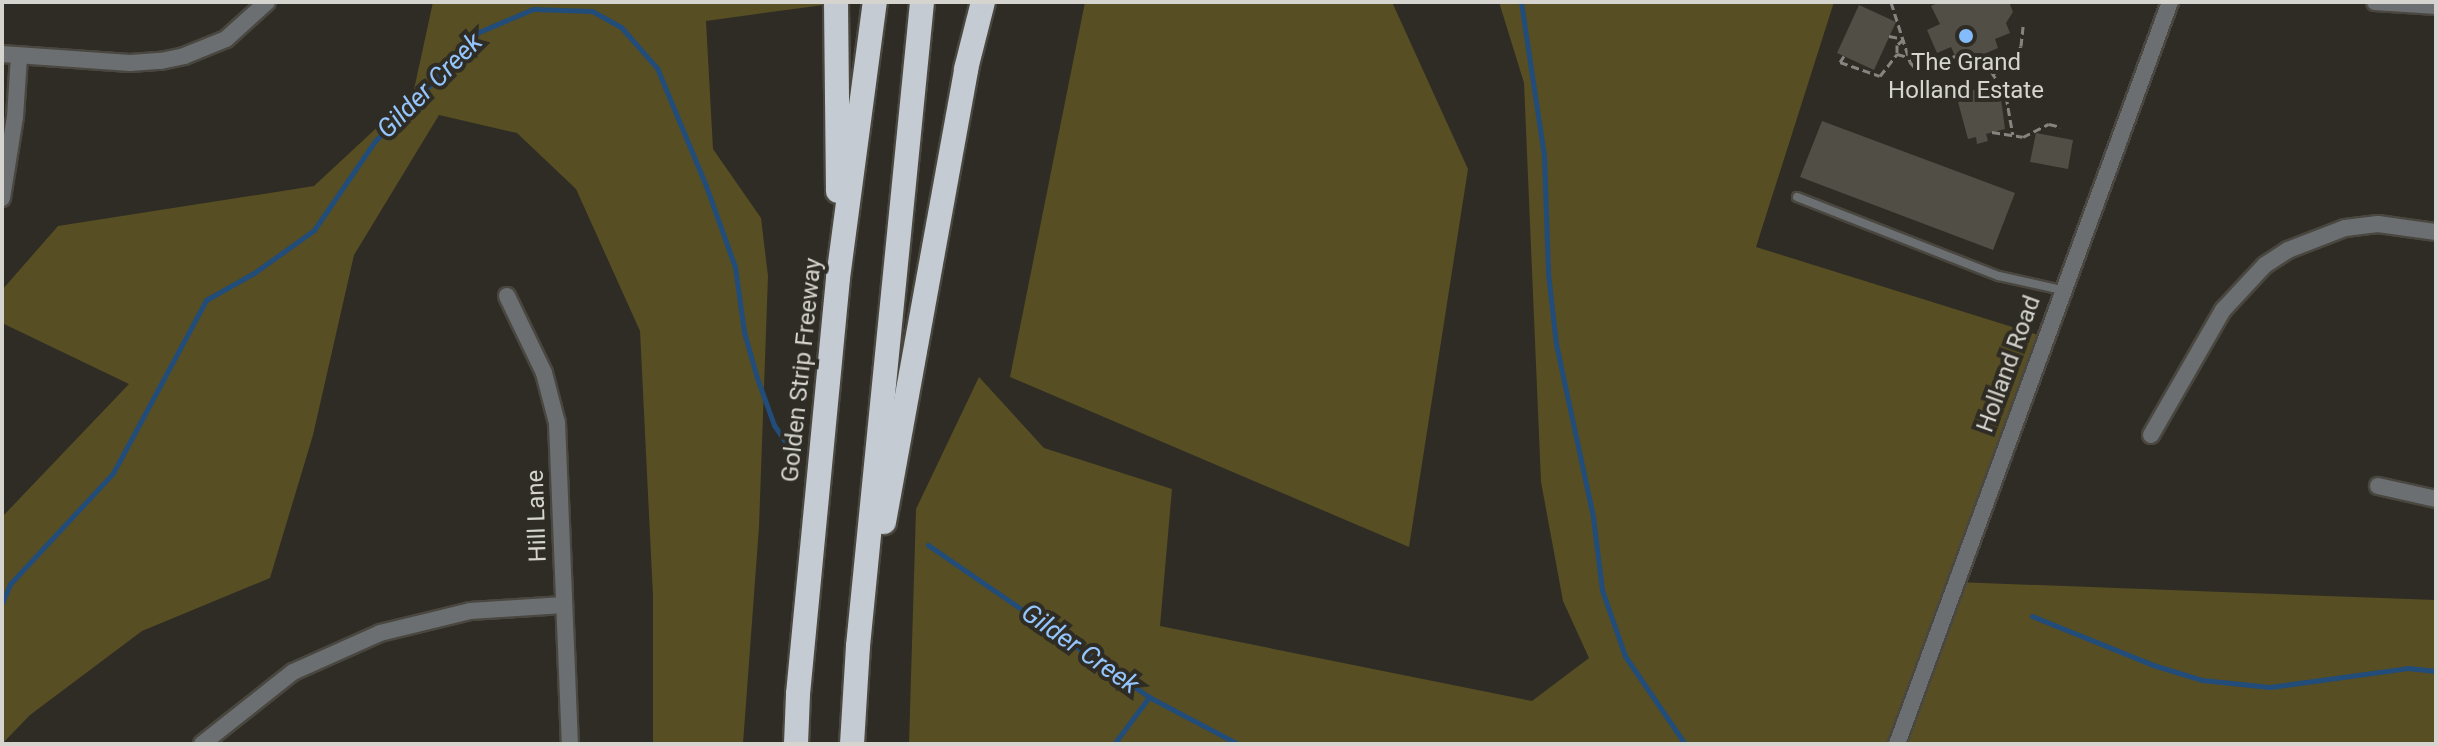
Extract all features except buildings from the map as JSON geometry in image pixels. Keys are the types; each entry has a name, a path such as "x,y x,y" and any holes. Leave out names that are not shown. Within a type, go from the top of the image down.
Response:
{"highway":[{"path":"836,2 838,278"},
{"name":"Golden Strip Freeway","path":"796,744 838,278 875,2"},
{"path":"852,744 858,646 922,2"},
{"path":"858,646 900,446 966,69 983,2"}],"street":[{"path":"2,198 15,117 11,55 130,63 184,56 237,33 267,2"},
{"name":"Holland Road","path":"1897,744 2170,2"},
{"path":"2375,2 2436,6"},
{"path":"2151,435 2223,310 2265,265 2288,250 2345,228 2378,224 2436,232"},
{"name":"Hill Lane","path":"507,296 544,373 557,423 570,744"},
{"path":"2378,486 2436,499"},
{"path":"202,744 293,672 380,633 470,611 564,605"}],"lane":[{"path":"1797,197 1999,276 2062,290"}],"path":[{"path":"1891,2 1909,57 1918,71 1955,56"},
{"path":"1993,74 2013,59 2021,46 2023,26"},
{"path":"1889,36 1904,39"},
{"path":"1844,56 1840,62 1880,76 1897,54 1897,45 1904,39"},
{"path":"1897,54 1909,57"},
{"path":"1974,59 1993,74 2013,134"},
{"path":"1992,132 2023,137 2049,124 2061,127"}],"shaded area":[{"path":"433,2 823,2 823,5 706,21 713,149 761,218 768,276 759,527 743,744 653,744 653,596 640,331 576,189 517,133 439,115 354,255 313,435 270,578 142,631 30,715 2,744 2,517 129,384 2,323 2,290 58,226 314,186 413,94"},
{"path":"1085,2 1392,2 1468,169 1409,547 1010,377"},
{"path":"1499,2 1834,2 1756,247 2051,339 1956,582 2436,600 2436,744 909,744 916,509 979,377 1044,448 1172,489 1160,626 1532,701 1589,658 1563,601 1541,482 1524,83"}],"waterway":[{"path":"1521,2 1544,156 1548,273 1556,344 1593,517 1602,590 1625,656 1685,744"},
{"name":"Gilder Creek","path":"2,603 10,584 113,473 206,300 254,273 314,230 375,141 436,79 449,59 479,32 533,9 592,11 621,27 657,68 706,186 735,267 744,332 757,378 774,425 790,449"},
{"name":"Gilder Creek","path":"928,545 1149,697 1238,744"},
{"path":"2032,616 2153,665 2202,680 2270,687 2408,668 2436,671"},
{"path":"1114,744 1149,697"}],"place":[{"name":"The Grand Holland Estate","path":"1966,36"}]}
